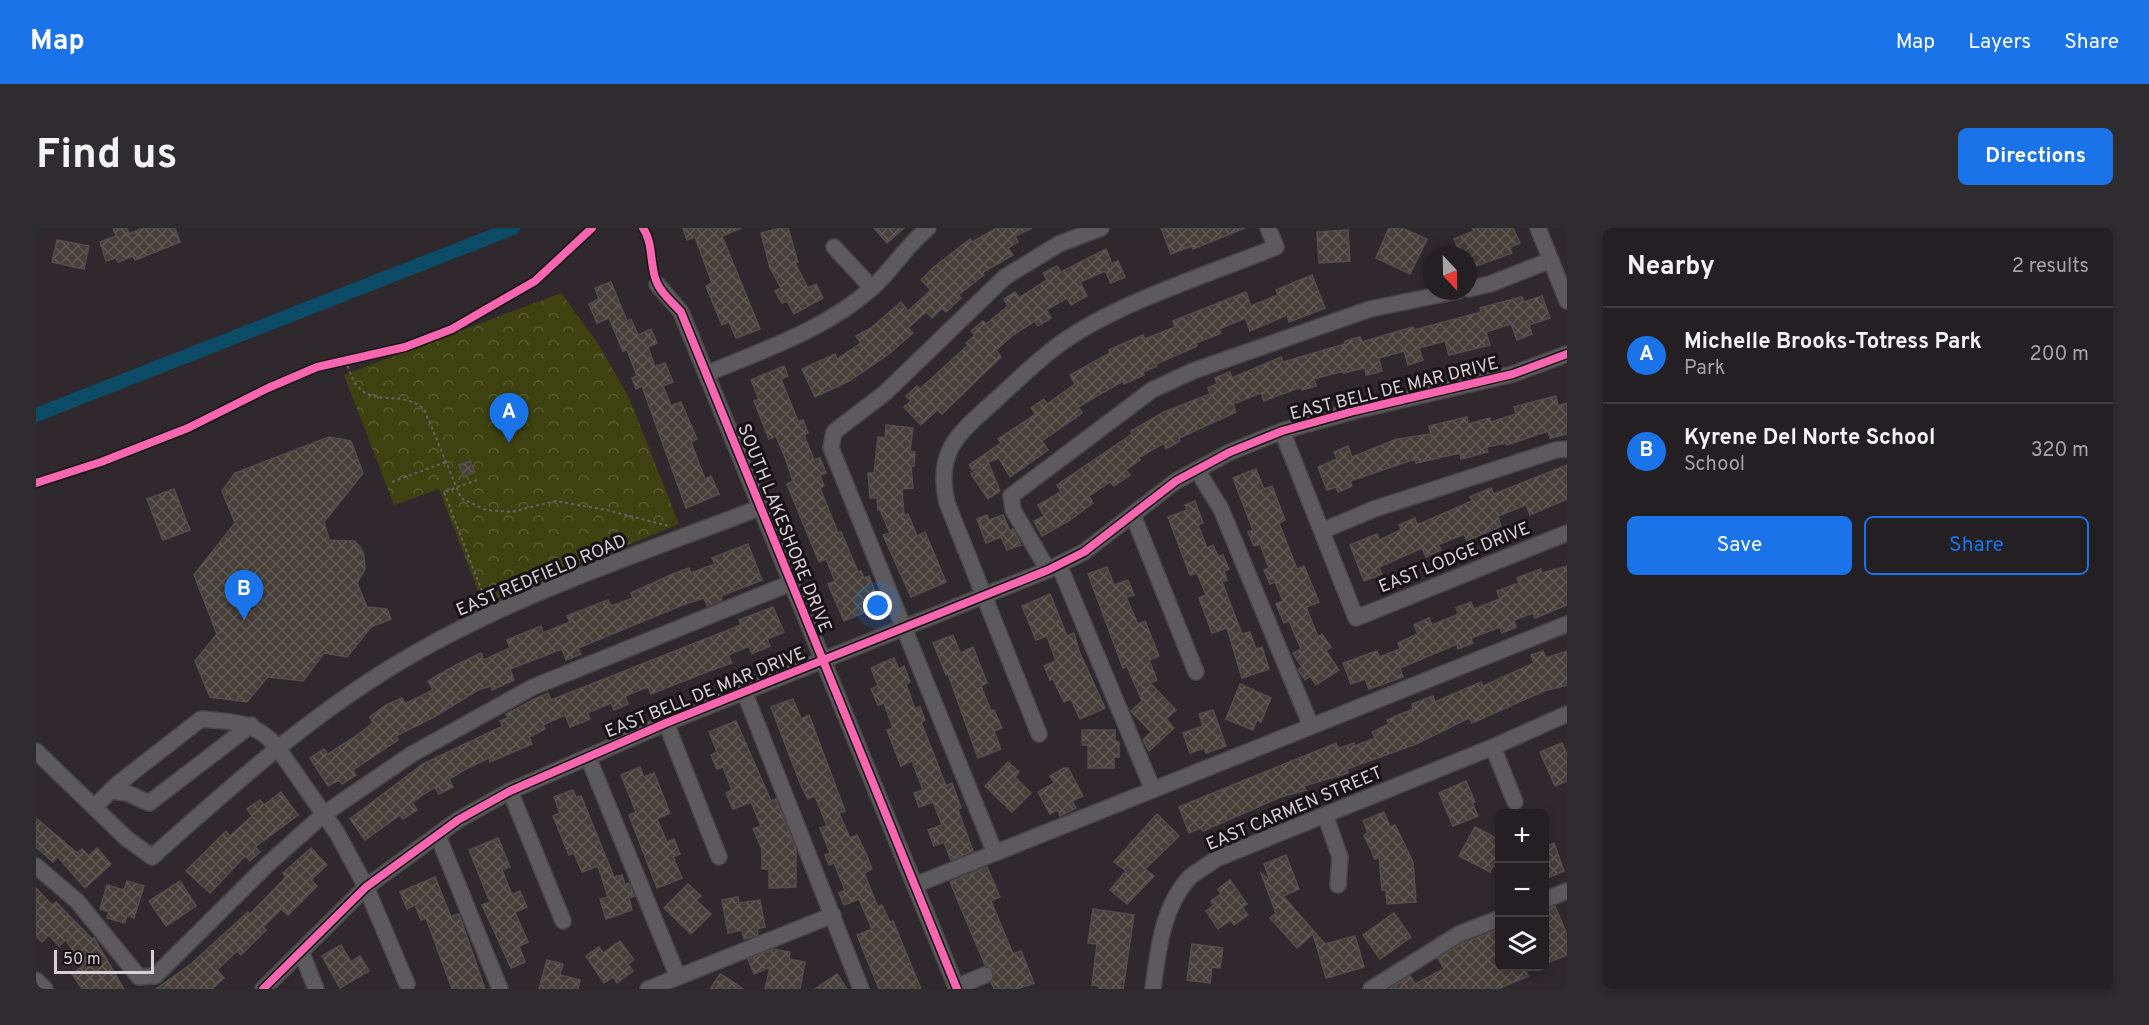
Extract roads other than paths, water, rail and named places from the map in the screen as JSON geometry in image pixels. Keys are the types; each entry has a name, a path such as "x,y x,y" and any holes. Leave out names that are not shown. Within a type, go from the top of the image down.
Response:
{"street":[{"path":"706,374 795,338 872,288 928,228"},
{"path":"995,853 831,447 834,432 886,392 1005,277 1059,244 1101,228"},
{"path":"1039,734 947,503 943,483 943,465 951,446 982,412 1070,337 1118,311 1276,248 1268,228"},
{"path":"1538,228 1567,301"},
{"path":"834,247 872,288"},
{"path":"1477,287 1551,260"},
{"name":"SOUTH LAKESHORE DRIVE","path":"657,284 681,312 956,988"},
{"path":"1153,790 1054,567 1013,510 1011,496 1152,390 1193,371 1370,309 1423,298"},
{"name":"EAST BELL DE MAR DRIVE","path":"263,989 366,887 438,836 510,791 666,723 1054,567 1084,552 1176,481 1230,452 1282,431 1353,411 1513,374 1567,354"},
{"path":"1282,431 1322,531 1374,509 1556,450 1567,449"},
{"path":"1197,470 1221,509 1311,726"},
{"name":"EAST REDFIELD ROAD","path":"94,807 126,838 152,857 277,747 330,707 436,642 520,601 759,508"},
{"path":"1133,515 1196,672"},
{"name":"EAST LODGE DRIVE","path":"1322,531 1356,618 1567,533"},
{"path":"36,866 76,901 139,977 155,976 267,864 324,814 412,754 533,687 791,583"},
{"path":"915,885 1567,624"},
{"path":"744,692 861,989"},
{"name":"EAST CARMEN STREET","path":"1153,989 1161,933 1171,906 1190,878 1216,859 1493,747 1567,714"},
{"path":"36,751 94,807 110,791 201,719 251,725 266,734 324,814 366,887 407,984"},
{"path":"666,723 719,856"},
{"path":"110,791 127,793 149,803 251,725"},
{"path":"1493,747 1515,802"},
{"path":"588,757 678,977"},
{"path":"510,791 563,921"},
{"path":"1325,815 1340,857 1338,885"},
{"path":"438,836 500,989"},
{"path":"1549,898 1567,891"},
{"path":"654,988 833,915"},
{"path":"1371,989 1459,934 1495,920"},
{"path":"301,951 316,989"},
{"path":"956,988 985,975"},
{"path":"36,980 45,989"}],"waterway":[{"path":"36,415 513,228"}],"place":[{"name":"Michelle Brooks-Totress Park","path":"509,443"},
{"name":"Kyrene Del Norte School","path":"244,620"}]}
